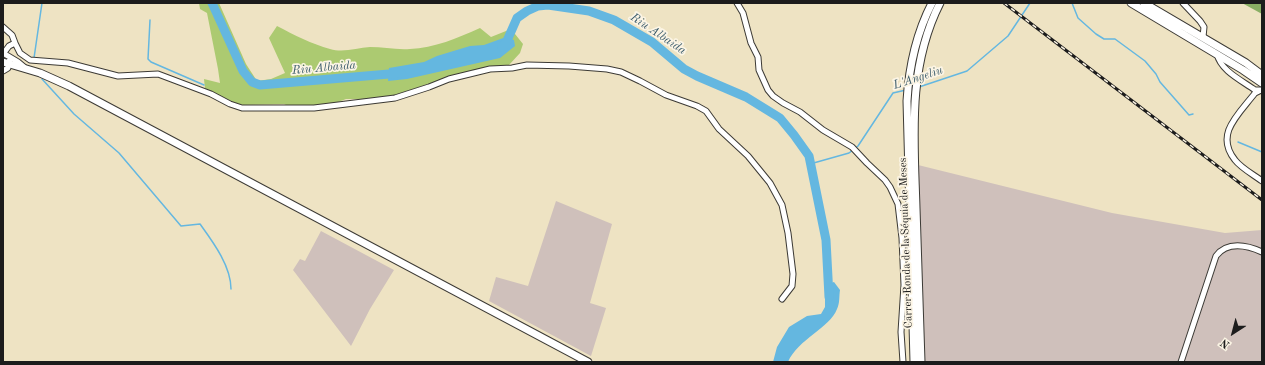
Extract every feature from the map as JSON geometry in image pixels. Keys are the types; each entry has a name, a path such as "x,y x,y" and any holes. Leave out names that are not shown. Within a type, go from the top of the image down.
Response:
{"main road":[{"path":"915,64 920,33 932,3"},
{"path":"911,124 908,90 915,64 940,3"},
{"path":"1131,3 1217,54 1262,88"},
{"path":"1144,3 1203,37 1262,75"},
{"path":"5,58 25,68 51,77 76,90 588,362"},
{"name":"Carrer Ronda de la Séquia de Meses","path":"911,124 914,362"},
{"name":"Carrer Ronda de la Séquia de Meses","path":"911,124 921,362"}],"street":[{"path":"737,3 743,13 758,57 761,75 768,90 783,104 800,112 823,130 852,147 888,184 898,204 904,291 901,332 903,362"},
{"path":"1183,3 1204,27 1203,37"},
{"path":"3,27 12,36 20,52 30,60 68,63 118,76 158,74 211,94 230,104 242,108 314,108 387,99 429,87 449,79 527,64 607,69 621,72 640,80 666,95 697,106 706,111 719,129 748,156 770,183 782,206 788,233 794,274 792,286 782,299"},
{"path":"3,72 8,68 5,58 9,46 15,43"},
{"path":"1262,88 1255,93 1231,124 1227,133 1226,144 1236,161 1262,181"},
{"path":"1182,362 1216,256 1222,249 1233,246 1246,246 1262,252"}],"shaded area":[{"path":"914,164 1112,213 1225,233 1262,230 1262,362 925,362 916,258"},
{"path":"556,201 612,224 590,303 606,308 591,356 489,301 496,277 528,286"},
{"path":"321,231 394,270 370,309 351,346 293,270 300,259 305,261"}],"green space":[{"path":"199,3 219,3 246,64 257,81 271,79 285,73 269,38 277,26 317,45 340,51 370,47 410,49 428,47 446,42 480,28 491,37 511,29 523,44 520,53 509,65 455,75 392,96 373,99 346,99 333,104 302,106 288,106 284,104 243,105 205,89 204,79 220,83 207,13 200,9"},
{"path":"1242,3 1262,3 1262,14"}],"water":[{"path":"506,37 514,40 515,46 500,58 407,79 388,81 389,68 424,62 437,56 470,46 484,45"},
{"path":"834,282 840,290 839,304 833,316 799,347 788,362 773,362 777,347 789,327 807,316 821,314 825,307 825,285"}],"waterway":[{"path":"34,58 42,3"},
{"name":"Riu Albaida","path":"212,3 243,71 252,82 260,85 401,73"},
{"name":"L'Angeliu","path":"919,87 967,71 1008,36 1030,3"},
{"path":"1072,3 1078,18 1096,34 1104,39 1115,39 1145,61 1156,74 1160,82 1189,115 1193,114"},
{"name":"Riu Albaida","path":"502,47 506,43 517,18 538,6 548,5 589,11 614,20 652,42 684,69 746,97 780,118 809,156 826,240 829,297"},
{"path":"150,20 148,59 151,62 204,85"},
{"path":"42,79 74,114 119,153 181,226 200,224 216,246 225,263 231,289"},
{"name":"L'Angeliu","path":"810,164 849,153 858,146 893,93 906,90"},
{"path":"1238,142 1262,152"}],"railway":[{"path":"1004,3 1262,200"}]}
